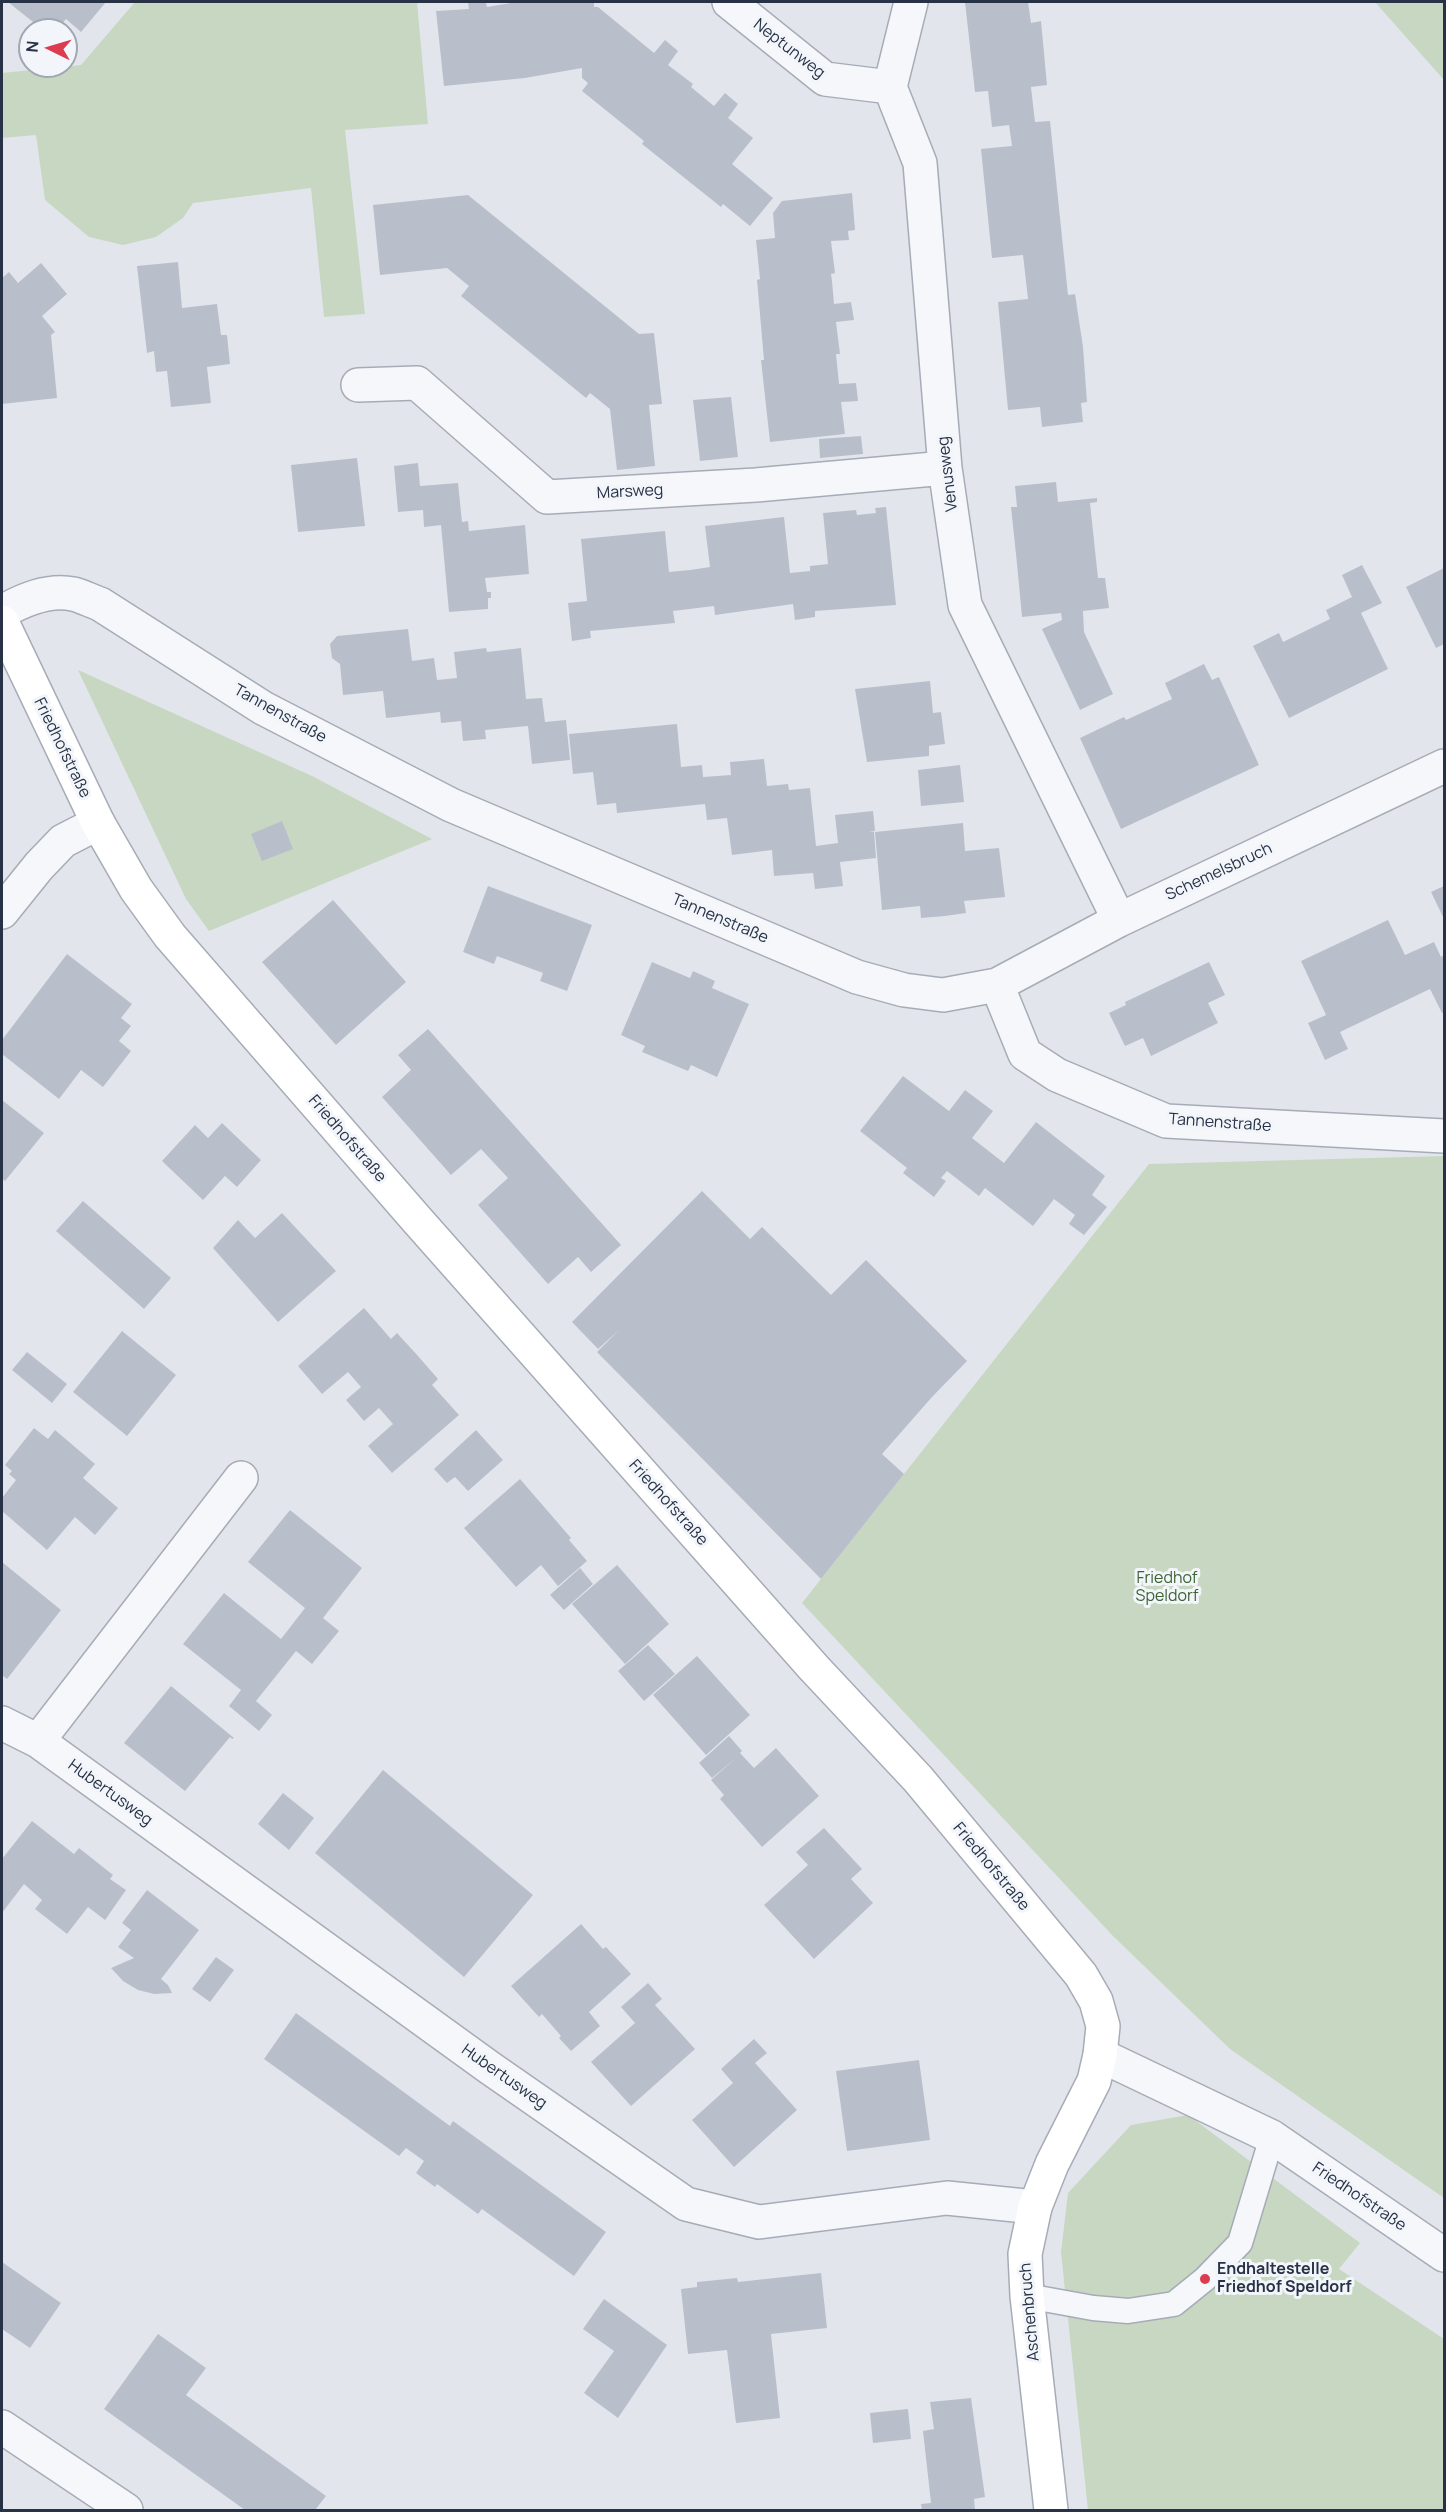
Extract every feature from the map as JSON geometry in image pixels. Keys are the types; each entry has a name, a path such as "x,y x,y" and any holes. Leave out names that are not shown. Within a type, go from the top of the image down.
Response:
{"street":[{"name":"Neptunweg","path":"729,2 825,79 890,87"},
{"path":"890,87 911,2"},
{"name":"Venusweg","path":"890,87 920,163 945,468 965,605 1119,920"},
{"name":"Marsweg","path":"358,385 417,383 547,497 756,485 945,468"},
{"name":"Tannenstraße","path":"2,612 25,599 39,595 72,594 100,604 263,708 441,800 857,977 904,990 943,995 997,985 1025,1054 1058,1075 1166,1121 1444,1136"},
{"name":"Friedhofstraße","path":"2,622 98,823 136,890 178,945 442,1248 814,1668 918,1779 1082,1975 1096,2001 1103,2026 1101,2055 1272,2137 1444,2255"},
{"name":"Schemelsbruch","path":"997,985 1119,920 1444,765"},
{"path":"2,912 39,866 63,841 98,823"},
{"path":"38,1742 241,1478"},
{"name":"Hubertusweg","path":"2,1723 38,1742 490,2068 686,2204 759,2222 947,2198 1035,2207"},
{"name":"Aschenbruch","path":"1051,2511 1027,2296 1025,2254 1035,2207 1052,2164 1094,2081 1101,2055"},
{"path":"2,2427 126,2511"}],"lane":[{"path":"1027,2296 1093,2308 1128,2311 1174,2304 1205,2279 1240,2242 1272,2137"}],"green space":[{"path":"135,2 417,2 428,124 345,130 365,314 324,317 311,188 193,203 183,218 156,237 123,245 89,237 45,200 36,135 2,138 2,73 18,71 18,78 78,78 78,65 81,65"},
{"path":"1375,2 1444,2 1444,80"},
{"path":"78,670 312,776 432,839 209,931 186,899"},
{"name":"Friedhof Speldorf","path":"1444,1156 1444,2198 1230,2049 1113,1936 802,1603 1149,1164"},
{"path":"1188,2115 1360,2243 1339,2269 1444,2339 1444,2510 1088,2510 1061,2252 1068,2193 1131,2125"}],"building":[{"path":"8,2 106,2 81,32 78,29 78,18 28,18"},
{"path":"468,2 486,2 487,7 517,2 594,2 594,7 598,7 654,53 665,40 678,51 668,65 693,84 691,87 714,106 725,93 738,104 728,118 753,138 732,164 773,198 750,226 723,204 721,207 642,144 644,141 582,91 588,83 582,78 582,68 525,78 444,86 436,11 469,9"},
{"path":"965,2 1028,2 1031,23 1041,21 1047,85 1031,87 1035,122 1050,121 1068,295 1075,294 1083,347 1087,402 1081,403 1083,422 1042,427 1040,407 1008,410 998,302 1028,299 1023,255 992,258 981,149 1012,146 1009,125 992,127 988,91 975,92"},
{"path":"852,193 855,230 848,231 849,240 831,241 835,273 831,274 834,304 851,302 854,320 836,322 840,354 836,354 839,384 856,383 858,401 841,402 845,434 770,442 761,360 764,360 756,240 775,238 773,213 782,201"},
{"path":"468,195 639,334 654,333 662,404 649,405 655,466 617,470 610,409 590,393 586,398 461,296 469,286 447,268 380,275 373,205"},
{"path":"178,262 182,308 217,304 221,335 227,335 230,364 207,367 211,403 171,407 167,371 156,372 154,351 147,353 137,266"},
{"path":"41,263 67,294 42,316 55,332 51,335 57,398 2,404 2,278 9,272 18,283"},
{"path":"731,397 738,457 700,461 693,400"},
{"path":"861,436 863,454 820,458 819,439"},
{"path":"357,458 365,526 298,532 291,465"},
{"path":"418,463 420,486 458,483 462,522 468,521 469,531 525,525 529,574 485,578 487,592 491,592 491,598 488,598 488,609 449,612 441,525 424,527 423,510 398,512 394,466"},
{"path":"1056,482 1058,502 1097,498 1097,502 1090,503 1098,578 1105,578 1109,608 1083,611 1084,632 1113,694 1080,710 1042,629 1062,620 1061,613 1022,617 1011,507 1017,507 1015,486"},
{"path":"886,507 896,605 815,611 815,617 795,620 793,604 715,615 714,606 673,611 675,623 590,631 591,638 572,641 568,603 587,601 581,539 665,531 669,572 690,570 710,567 705,526 784,517 790,573 810,571 810,566 828,564 823,513 856,510 857,515 876,513 875,508"},
{"path":"1362,565 1382,603 1361,613 1388,669 1289,718 1253,646 1279,633 1283,642 1330,619 1326,610 1352,597 1342,575"},
{"path":"1444,568 1444,644 1436,648 1406,587"},
{"path":"408,629 412,661 434,658 437,680 457,678 454,652 486,648 487,652 521,648 526,699 542,698 545,722 566,720 570,760 532,764 528,726 485,730 486,739 463,741 461,721 441,723 440,712 386,718 383,691 343,695 340,664 332,658 330,644 337,636"},
{"path":"1204,664 1212,680 1219,677 1259,765 1121,829 1080,738 1124,717 1126,720 1172,699 1165,683"},
{"path":"930,681 933,713 941,712 945,744 929,746 929,756 867,762 855,689"},
{"path":"677,724 681,767 702,765 703,777 731,775 730,762 764,759 767,786 788,784 789,790 810,788 816,846 838,843 835,815 873,811 875,831 869,832 874,832 876,858 840,862 843,886 815,889 813,873 774,876 772,850 732,855 727,818 707,820 705,804 617,813 616,803 597,805 593,772 573,774 569,734"},
{"path":"960,765 964,802 921,806 918,770"},
{"path":"282,821 293,849 262,861 251,834"},
{"path":"963,823 965,851 999,848 1005,897 964,901 966,913 945,916 921,918 920,906 882,910 875,832"},
{"path":"488,886 592,925 567,991 540,981 543,973 497,956 494,964 463,952"},
{"path":"1444,886 1444,919 1431,892"},
{"path":"333,900 406,982 336,1045 262,962"},
{"path":"1388,920 1405,955 1434,942 1441,957 1444,955 1444,1012 1442,1013 1430,989 1340,1032 1348,1049 1325,1060 1308,1023 1326,1015 1301,961"},
{"path":"67,954 132,1004 121,1018 131,1026 119,1041 131,1051 103,1087 81,1070 59,1099 2,1054 2,1040"},
{"path":"652,962 690,978 693,971 715,981 712,988 749,1004 717,1077 691,1065 688,1071 642,1052 645,1046 621,1035"},
{"path":"1209,962 1225,995 1208,1003 1218,1023 1151,1056 1143,1038 1125,1046 1109,1013 1126,1005 1125,1002"},
{"path":"428,1029 621,1245 591,1272 578,1257 548,1284 478,1205 508,1178 481,1149 451,1175 382,1097 411,1070 398,1055"},
{"path":"903,1076 949,1111 965,1090 993,1111 972,1138 1004,1163 1036,1122 1105,1176 1092,1195 1107,1207 1084,1235 1069,1224 1075,1215 1054,1199 1033,1226 985,1188 979,1196 947,1171 941,1178 946,1181 934,1197 903,1173 907,1168 860,1131"},
{"path":"2,1100 44,1133 5,1181 2,1178"},
{"path":"222,1123 261,1160 237,1187 225,1176 203,1200 162,1161 195,1125 208,1138"},
{"path":"702,1191 750,1239 762,1227 831,1295 866,1260 967,1361 882,1454 904,1474 821,1579 597,1352 619,1330 598,1349 572,1322"},
{"path":"83,1201 171,1278 144,1309 56,1231"},
{"path":"282,1213 336,1271 278,1322 213,1248 238,1220 255,1238"},
{"path":"364,1308 391,1339 397,1333 418,1356 438,1379 432,1385 459,1415 392,1473 368,1446 393,1424 379,1408 364,1421 346,1400 361,1387 348,1372 322,1394 298,1366"},
{"path":"122,1331 176,1375 127,1436 73,1392"},
{"path":"27,1352 67,1384 52,1403 12,1370"},
{"path":"34,1428 48,1439 55,1430 95,1464 83,1478 118,1508 95,1535 75,1517 47,1550 2,1511 2,1498 16,1480 9,1474 12,1471 5,1465"},
{"path":"476,1430 503,1460 468,1491 455,1477 447,1483 434,1469"},
{"path":"520,1479 571,1538 569,1540 587,1561 558,1586 541,1565 516,1587 464,1528"},
{"path":"290,1510 362,1568 323,1618 339,1631 312,1664 296,1651 256,1701 272,1715 259,1731 229,1706 241,1690 183,1644 224,1593 281,1639 305,1608 248,1562"},
{"path":"2,1562 61,1610 7,1679 2,1675"},
{"path":"617,1565 669,1624 625,1664 572,1604"},
{"path":"580,1568 593,1584 564,1610 550,1595"},
{"path":"648,1645 675,1674 644,1701 618,1671"},
{"path":"697,1656 750,1715 706,1755 653,1695"},
{"path":"171,1686 234,1738 230,1737 185,1791 124,1743"},
{"path":"729,1736 754,1768 776,1748 819,1796 762,1847 720,1799 724,1795 711,1780 737,1757 712,1778 699,1763"},
{"path":"383,1770 533,1895 464,1977 315,1853"},
{"path":"283,1793 314,1818 289,1850 258,1824"},
{"path":"32,1821 74,1854 79,1848 113,1875 110,1879 126,1890 105,1920 88,1907 67,1934 35,1909 42,1900 24,1884 2,1913 2,1859"},
{"path":"824,1828 862,1869 851,1879 873,1903 814,1959 764,1905 808,1865 796,1852"},
{"path":"147,1890 199,1930 161,1979 172,1993 154,1994 138,1990 123,1981 111,1968 134,1958 118,1947 131,1930 122,1923"},
{"path":"581,1924 603,1949 606,1947 631,1974 589,2012 600,2026 571,2051 542,2014 539,2017 511,1986"},
{"path":"216,1957 234,1970 210,2002 192,1989"},
{"path":"648,1983 662,1999 655,2005 695,2049 631,2106 591,2062 635,2023 621,2007"},
{"path":"296,2013 450,2126 453,2121 606,2232 574,2276 482,2209 478,2214 437,2184 435,2187 416,2173 424,2161 406,2148 399,2156 264,2059"},
{"path":"754,2039 767,2053 755,2063 797,2110 734,2167 692,2120 733,2083 721,2069"},
{"path":"919,2060 930,2140 847,2151 836,2071"},
{"path":"2,2262 61,2303 30,2348 2,2329"},
{"path":"821,2273 827,2328 771,2334 780,2418 736,2423 727,2350 688,2354 681,2289 697,2287 697,2282 737,2278 738,2282"},
{"path":"604,2299 667,2345 618,2418 584,2393 614,2351 583,2329"},
{"path":"158,2334 206,2368 186,2395 326,2496 315,2510 245,2510 104,2409"},
{"path":"971,2398 985,2497 974,2499 975,2510 922,2510 921,2504 931,2503 923,2431 934,2429 930,2402"},
{"path":"908,2409 911,2439 873,2443 870,2413"}],"place":[{"name":"Endhaltestelle Friedhof Speldorf","path":"1205,2279"}]}
